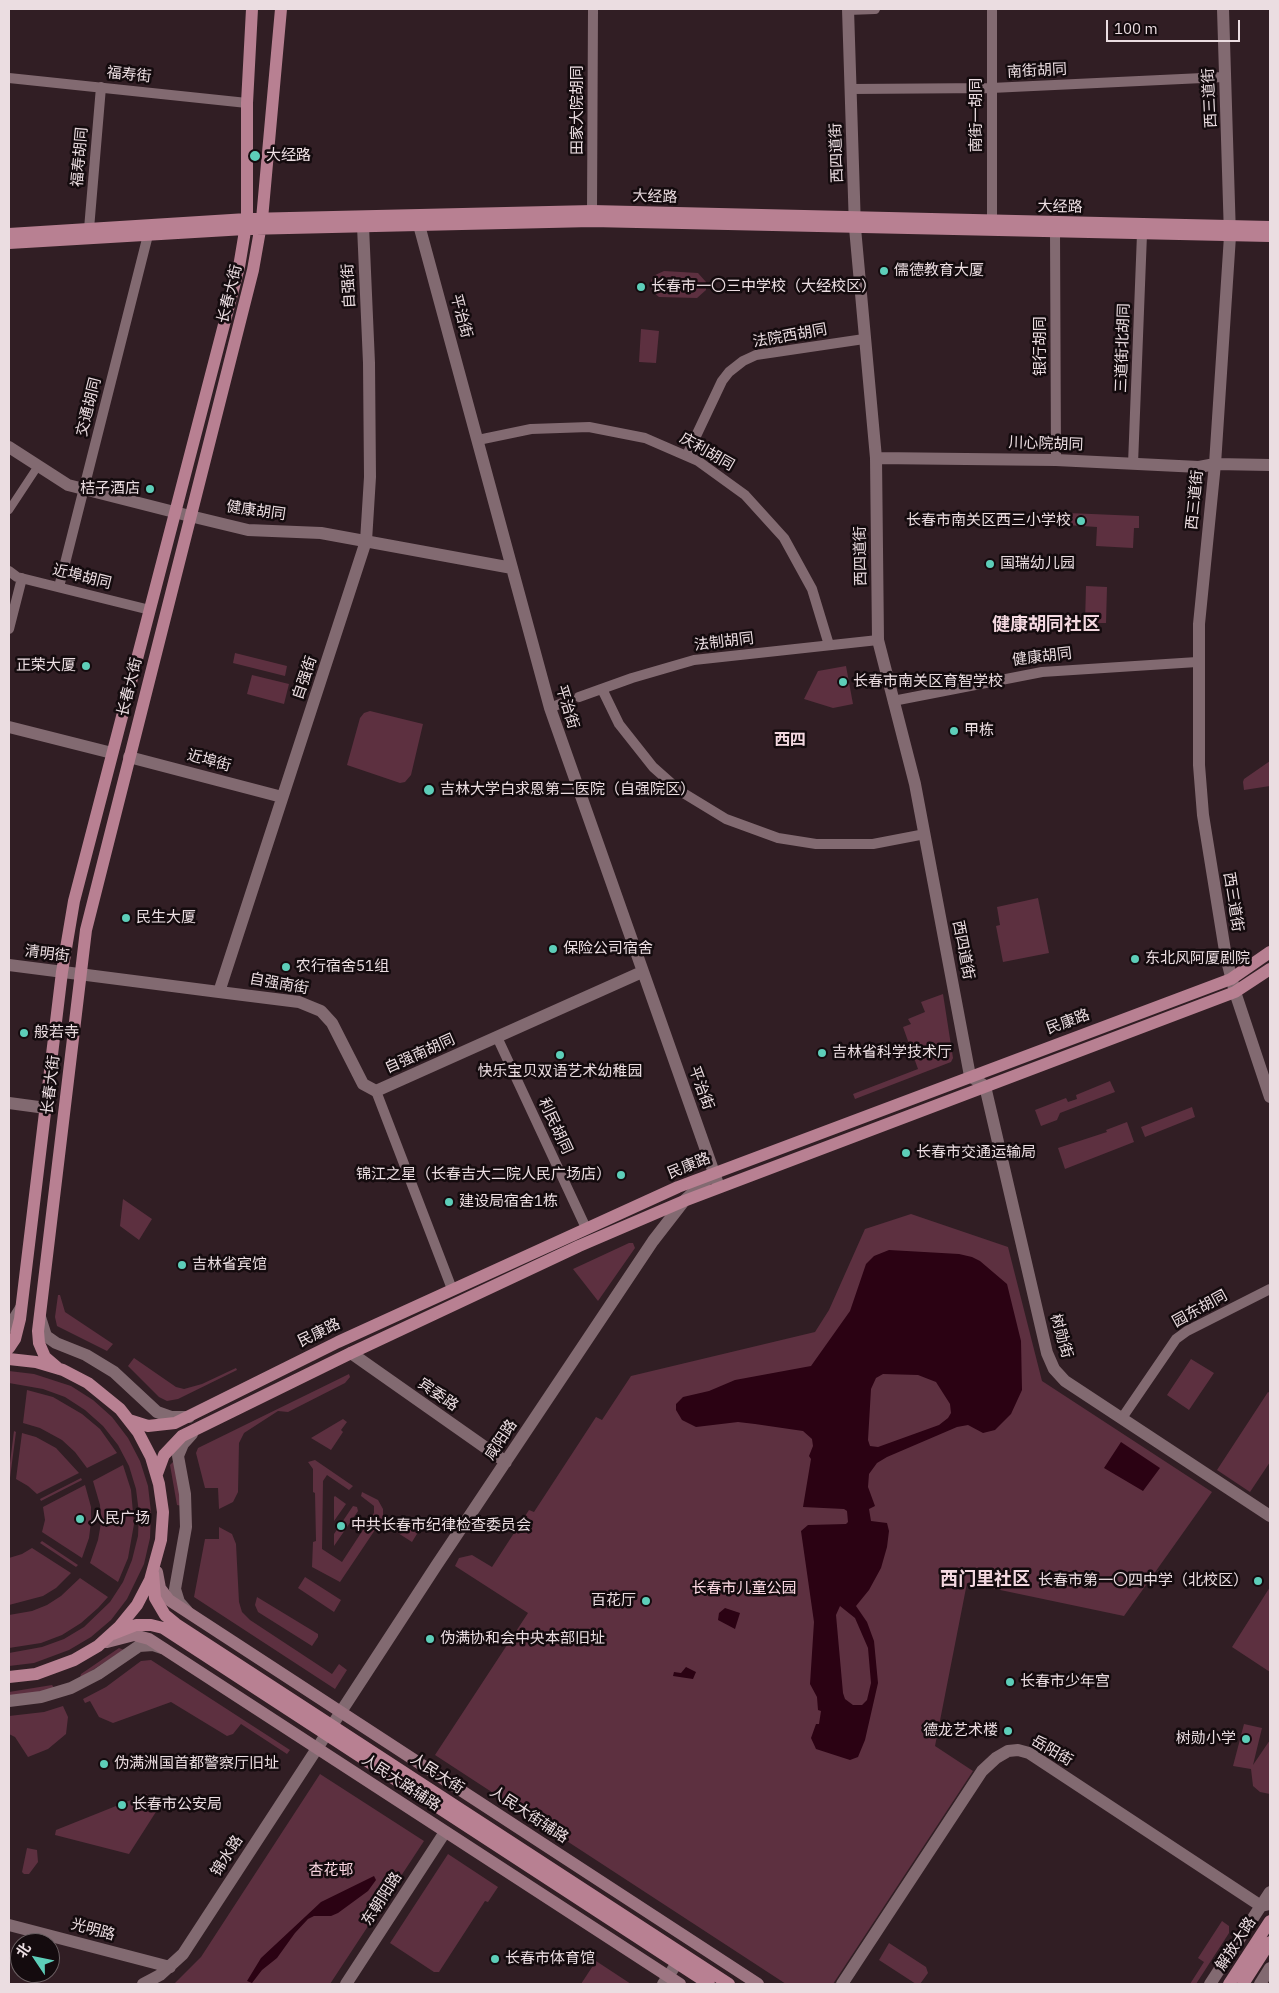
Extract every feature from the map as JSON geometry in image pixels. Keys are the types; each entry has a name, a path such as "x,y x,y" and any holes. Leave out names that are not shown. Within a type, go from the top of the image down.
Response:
{"main road":[{"name":"长春大街","path":"9,1348 17,1333 21,1308 62,972 74,901 239,267 246,224 247,103 252,9"},
{"name":"长春大街","path":"59,1369 49,1362 42,1351 38,1337 80,974 91,905 253,270 261,224 281,9"},
{"name":"大经路","path":"261,224 592,211 1055,232 1142,234 1230,232 1270,227"},
{"name":"大经路","path":"9,234 89,229 246,224 363,226 592,221 855,223 992,221 1230,232 1270,236"},
{"name":"大经路","path":"9,243 148,235 246,224"},
{"name":"民康路","path":"130,1420 141,1424 163,1426 176,1423 338,1342 586,1228 714,1173 1231,979 1270,952"},
{"name":"民康路","path":"156,1474 160,1460 172,1444 197,1429 351,1353 579,1246 684,1200 1235,992 1270,969"},
{"path":"9,1359 36,1362 59,1369 99,1391 130,1420 145,1444 156,1474 163,1512 161,1540 153,1573 137,1605 112,1634 98,1646 74,1660 49,1670 9,1677"},
{"name":"人民大街辅路","path":"157,1559 157,1574 160,1588 170,1600 758,1984"},
{"name":"人民大街","path":"153,1573 155,1598 170,1619 329,1730 709,1984"},
{"name":"人民大街","path":"112,1634 136,1625 151,1625 163,1628 329,1730 729,1984"},
{"name":"人民大路辅路","path":"98,1646 134,1635 149,1639 445,1832 666,1981 680,1984"},
{"name":"解放大路","path":"1229,1984 1270,1921"},
{"name":"解放大路","path":"1243,1984 1270,1942"}],"street":[{"name":"田家大院胡同","path":"592,211 593,9"},
{"path":"848,9 875,9"},
{"name":"西四道街","path":"848,9 855,223 876,458 878,640 915,784 970,1076"},
{"name":"南街一胡同","path":"992,9 992,221"},
{"name":"西三道街","path":"1223,9 1230,232 1216,464 1202,590 1197,662 1199,765 1203,815 1231,979 1270,1097"},
{"name":"南街胡同","path":"851,90 991,88 1224,77"},
{"name":"福寿街","path":"9,78 247,103"},
{"name":"福寿胡同","path":"89,229 101,87"},
{"name":"平治街","path":"419,225 550,708 719,1187"},
{"name":"自强街","path":"219,992 366,541 370,477 369,363 363,226"},
{"name":"银行胡同","path":"1055,232 1056,460"},
{"name":"三道街北胡同","path":"1133,464 1142,234"},
{"name":"交通胡同","path":"59,587 148,235"},
{"name":"法院西胡同","path":"687,455 722,381 743,360 756,355 864,339"},
{"name":"庆利胡同","path":"478,440 531,429 588,427 645,438 687,455 714,471 745,494 784,538 812,589 829,645"},
{"name":"健康胡同","path":"9,447 68,485 248,530 321,533 512,568"},
{"name":"川心院胡同","path":"876,458 1056,460 1199,467 1216,464 1270,465"},
{"path":"9,510 38,466"},
{"name":"近埠胡同","path":"9,571 22,578 150,610"},
{"path":"9,629 22,578"},
{"name":"法制胡同","path":"579,697 639,675 694,660 878,640"},
{"name":"健康胡同","path":"893,701 1042,672 1197,662"},
{"path":"602,689 619,724 653,767 680,791 726,819 760,833 816,844 874,844 925,834"},
{"path":"550,708 562,703"},
{"path":"9,727 112,753"},
{"name":"近埠街","path":"129,757 282,797"},
{"name":"清明街","path":"9,965 80,974"},
{"name":"自强南胡同","path":"452,1289 376,1092 642,972"},
{"path":"80,974 219,992"},
{"name":"自强南街","path":"219,992 299,1002 321,1011 332,1023 362,1084 376,1092"},
{"name":"利民胡同","path":"497,1037 586,1228"},
{"path":"970,1076 986,1086"},
{"name":"树勋街","path":"986,1086 1050,1362 1058,1375 1269,1513"},
{"path":"9,1103 46,1108"},
{"name":"咸阳路","path":"329,1730 653,1241 684,1200 714,1173"},
{"name":"园东胡同","path":"1122,1418 1176,1339 1187,1331 1270,1289"},
{"path":"9,1327 21,1308"},
{"path":"40,1312 41,1327 50,1340 86,1355 105,1366 126,1382 157,1412 171,1417 189,1416"},
{"name":"宾委路","path":"351,1353 506,1462"},
{"path":"189,1612 179,1602 175,1589 186,1527 185,1494 178,1456 182,1444 197,1429"},
{"path":"9,1701 41,1697 71,1688 98,1674 139,1646 153,1646 165,1649"},
{"name":"锦水路","path":"143,1984 170,1967 182,1954 329,1730"},
{"name":"岳阳街","path":"842,1984 982,1771 996,1758 1008,1752 1018,1750 1030,1753 1266,1905"},
{"name":"东朝阳路","path":"346,1984 445,1832"},
{"path":"1210,1984 1266,1905 1270,1892"},
{"name":"光明路","path":"9,1925 170,1967"},
{"path":"666,1981 677,1963"},
{"path":"1260,1984 1270,1968"}],"green space":[{"path":"664,271 698,273 706,282 706,290 697,298 659,297 653,292 650,284 653,276"},
{"path":"641,329 659,331 656,363 639,362"},
{"path":"1068,513 1139,516 1139,528 1134,528 1133,548 1096,546 1097,527 1067,525"},
{"path":"1086,586 1107,587 1106,623 1085,623"},
{"path":"235,653 287,666 285,676 233,663"},
{"path":"846,666 853,704 833,708 804,699 818,671"},
{"path":"252,675 289,684 284,704 247,694"},
{"path":"370,711 423,724 411,775 405,782 400,783 347,765 360,718 364,713"},
{"path":"1270,761 1270,786 1244,790 1244,779"},
{"path":"1038,898 1049,953 1003,962 996,926 1000,925 997,907"},
{"path":"943,994 953,1058 951,1062 855,1099 853,1094 918,1069 903,1027 911,1024 908,1019 925,1012 921,1002"},
{"path":"1110,1081 1115,1092 1060,1113 1057,1120 1041,1126 1035,1110 1066,1098 1068,1102 1077,1099 1076,1095"},
{"path":"1192,1107 1195,1117 1145,1137 1141,1127"},
{"path":"1127,1122 1134,1142 1065,1169 1058,1148 1107,1132 1106,1130"},
{"path":"123,1199 152,1219 139,1240 120,1226"},
{"name":"长春市儿童公园","path":"911,1214 1008,1247 1042,1381 1212,1492 1124,1616 967,1583 935,1746 973,1771 833,1984 786,1984 435,1755 528,1613 455,1566 459,1558 472,1555 492,1567 529,1510 534,1512 596,1417 602,1420 631,1376 815,1332 829,1310 865,1229"},
{"path":"629,1243 633,1243 635,1248 598,1301 573,1269"},
{"path":"58,1295 60,1295 65,1312 113,1344 107,1351 57,1326 55,1317"},
{"path":"134,1358 176,1387 184,1389 202,1384 236,1368 237,1370 178,1399 167,1401 159,1397 128,1366"},
{"path":"1191,1359 1214,1373 1189,1410 1167,1395"},
{"path":"9,1371 34,1374 71,1386 93,1400 112,1417 128,1438 140,1461 148,1486 151,1512 150,1538 144,1564 127,1599 111,1620 91,1637 69,1650 34,1663 9,1666 9,1653 42,1647 64,1639 84,1627 110,1602 123,1582 132,1560 138,1536 139,1513 136,1489 129,1466 118,1445 103,1426 85,1410 65,1397 43,1389 9,1383"},
{"path":"349,1374 350,1377 345,1383 288,1412 278,1411 244,1433 239,1443 238,1492 233,1502 219,1509 218,1488 205,1488 196,1453 198,1448"},
{"path":"27,1390 53,1397 82,1414 100,1429 117,1453 87,1468 75,1452 62,1440 40,1428 23,1423"},
{"path":"1268,1392 1270,1393 1270,1462 1250,1492 1217,1470"},
{"path":"343,1419 347,1422 331,1450 311,1438"},
{"path":"14,1431 16,1432 10,1478 9,1471"},
{"path":"22,1433 36,1437 56,1448 79,1473 37,1494 16,1479"},
{"path":"315,1460 353,1486 349,1490 327,1475 323,1481 322,1549 342,1562 374,1513 374,1506 361,1496 362,1492 378,1500 383,1509 383,1518 340,1582 312,1567 313,1542 316,1541 315,1493 313,1492 313,1469 308,1462"},
{"path":"174,1461 182,1506 177,1505 170,1465"},
{"path":"123,1465 131,1490 134,1524 128,1558 118,1582 90,1563 98,1540 101,1523 100,1505 93,1481"},
{"path":"81,1478 82,1480 41,1501 40,1499"},
{"path":"85,1485 91,1507 91,1522 89,1538 82,1558 42,1532 45,1520 43,1507"},
{"path":"334,1497 346,1504 334,1521"},
{"path":"353,1506 357,1507 358,1511 334,1546 334,1534"},
{"path":"400,1518 420,1529 412,1542 387,1526 393,1520"},
{"path":"219,1527 232,1534 236,1544 239,1602 242,1612 250,1620 332,1674 339,1664 347,1670 335,1689 194,1597 205,1539 219,1539"},
{"path":"42,1541 78,1565 76,1567 40,1543"},
{"path":"32,1548 71,1573 56,1588 43,1596 9,1605 9,1558 22,1554"},
{"path":"305,1577 341,1600 334,1612 298,1588"},
{"path":"80,1578 108,1597 98,1608 81,1623 62,1635 41,1643 9,1648 9,1615 32,1611 47,1605 61,1596"},
{"path":"1270,1587 1270,1672 1232,1647"},
{"path":"257,1597 318,1634 312,1646 258,1612 255,1605"},
{"path":"119,1648 124,1650 80,1678 81,1674"},
{"path":"151,1660 290,1750 287,1754 241,1724 233,1734 227,1736 171,1702 113,1723 99,1717 90,1701 85,1703 83,1699 106,1687 141,1661"},
{"path":"52,1685 55,1689 9,1698 9,1692"},
{"path":"63,1706 68,1717 66,1734 48,1749 28,1757 15,1737 9,1734 9,1716 44,1712"},
{"path":"1244,1724 1262,1728 1253,1765 1270,1740 1270,1794 1260,1792 1253,1786 1251,1769 1233,1766"},
{"name":"杏花邨","path":"320,1774 424,1841 330,1984 174,1984 201,1957"},
{"path":"146,1794 161,1804 129,1854 55,1835 56,1830"},
{"path":"27,1848 37,1850 38,1862 29,1874 24,1874 22,1872"},
{"path":"448,1854 498,1887 488,1902 485,1901 439,1972 434,1972 390,1943"},
{"path":"1222,1921 1229,1926 1229,1933 1196,1984 1190,1984 1204,1962 1198,1958"},
{"path":"889,1943 926,1967 928,1973 920,1984 916,1984 879,1960"},
{"path":"596,1961 631,1984 581,1984"}],"shaded area":[{"path":"889,1250 959,1254 980,1261 1007,1284 1021,1341 1022,1390 1011,1414 995,1430 983,1433 968,1425 957,1427 887,1457 877,1463 869,1474 868,1487 875,1506 869,1509 871,1521 887,1523 889,1531 881,1568 869,1590 856,1606 867,1622 874,1641 878,1683 865,1740 858,1757 850,1760 816,1749 811,1738 816,1724 819,1724 821,1711 818,1710 817,1697 810,1684 814,1622 801,1531 808,1525 846,1524 848,1522 847,1511 844,1509 803,1507 811,1459 809,1456 813,1446 812,1439 803,1431 738,1422 696,1427 682,1420 676,1410 676,1404 683,1397 709,1391 735,1380 811,1366 850,1311 866,1264 874,1256","holes":["883,1374 918,1375 936,1382 950,1404 951,1413 948,1418 939,1425 878,1447 870,1446 868,1440 871,1389 876,1378","840,1606 855,1618 868,1648 871,1683 867,1700 862,1705 853,1705 845,1699 843,1693 836,1615"]},
{"path":"1121,1442 1160,1468 1143,1491 1104,1468"},
{"path":"725,1608 740,1613 735,1629 718,1620 719,1613"},
{"path":"686,1667 696,1672 693,1679 673,1676 674,1672 681,1673"},
{"path":"374,1876 376,1880 368,1891 338,1913 331,1916 314,1916 308,1919 277,1958 262,1970 252,1983 247,1981 261,1958 321,1902"}],"tunnel":[{"path":"562,703 579,697"}],"place":[{"name":"大经路","path":"255,156"},
{"name":"儒德教育大厦","path":"884,271"},
{"name":"长春市一〇三中学校（大经校区）","path":"641,287"},
{"name":"桔子酒店","path":"150,489"},
{"name":"长春市南关区西三小学校","path":"1081,521"},
{"name":"国瑞幼儿园","path":"990,564"},
{"name":"正荣大厦","path":"86,666"},
{"name":"长春市南关区育智学校","path":"843,682"},
{"name":"甲栋","path":"954,731"},
{"name":"吉林大学白求恩第二医院（自强院区）","path":"429,790"},
{"name":"民生大厦","path":"126,918"},
{"name":"保险公司宿舍","path":"553,949"},
{"name":"东北风阿厦剧院","path":"1135,959"},
{"name":"农行宿舍51组","path":"286,967"},
{"name":"般若寺","path":"24,1033"},
{"name":"吉林省科学技术厅","path":"822,1053"},
{"name":"快乐宝贝双语艺术幼稚园","path":"560,1055"},
{"name":"长春市交通运输局","path":"906,1153"},
{"name":"锦江之星（长春吉大二院人民广场店）","path":"621,1175"},
{"name":"建设局宿舍1栋","path":"449,1202"},
{"name":"吉林省宾馆","path":"182,1265"},
{"name":"人民广场","path":"80,1519"},
{"name":"中共长春市纪律检查委员会","path":"341,1526"},
{"name":"长春市第一〇四中学（北校区）","path":"1258,1581"},
{"name":"百花厅","path":"646,1601"},
{"name":"伪满协和会中央本部旧址","path":"430,1639"},
{"name":"长春市少年宫","path":"1010,1682"},
{"name":"德龙艺术楼","path":"1008,1731"},
{"name":"树勋小学","path":"1246,1739"},
{"name":"伪满洲国首都警察厅旧址","path":"104,1764"},
{"name":"长春市公安局","path":"122,1805"},
{"name":"长春市体育馆","path":"495,1959"}],"district":[{"name":"健康胡同社区","path":"1046,625"},
{"name":"西四","path":"790,740"},
{"name":"西门里社区","path":"985,1580"}]}
